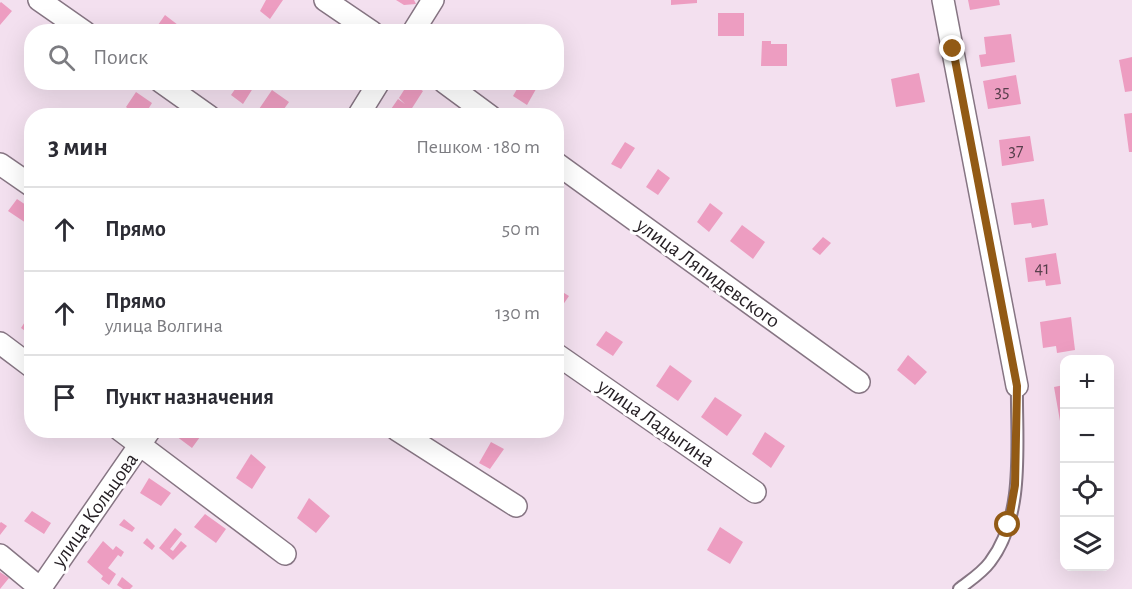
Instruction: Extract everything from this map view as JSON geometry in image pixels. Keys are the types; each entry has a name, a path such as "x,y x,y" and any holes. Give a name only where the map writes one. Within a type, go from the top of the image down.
{"street":[{"path":"39,0 74,24"},
{"path":"326,0 360,24"},
{"path":"418,24 433,0"},
{"path":"943,0 1017,386"},
{"path":"172,90 198,108"},
{"path":"363,108 375,90"},
{"path":"455,90 479,108"},
{"path":"0,164 24,180"},
{"name":"улица Ляпидевского","path":"564,170 860,382"},
{"path":"0,343 24,361"},
{"name":"улица Ладыгина","path":"564,360 755,492"},
{"path":"145,438 285,554"},
{"name":"улица Кольцова","path":"40,589 145,438"},
{"path":"410,438 516,506"},
{"path":"0,555 40,589"}],"lane":[{"path":"958,589 991,561 1008,525 1015,485 1017,386"}],"building":[{"path":"266,0 283,0 270,19 260,11"},
{"path":"396,0 414,0 416,4 404,5"},
{"path":"671,0 697,0 697,3 671,5"},
{"path":"968,0 999,0 1000,5 970,10"},
{"path":"0,3 12,11 0,25"},
{"path":"718,13 744,13 744,36 718,36"},
{"path":"165,15 177,24 159,24"},
{"path":"1011,34 1015,62 981,67 979,55 986,54 984,37"},
{"path":"762,41 771,41 771,44 787,44 787,66 761,66"},
{"path":"1132,57 1132,91 1125,92 1119,60"},
{"path":"919,73 925,102 896,107 891,79"},
{"path":"1016,75 1021,104 988,109 983,81"},
{"path":"234,90 252,90 243,104 231,95"},
{"path":"272,90 289,102 285,108 260,108"},
{"path":"404,90 423,91 412,108 392,108 398,99 405,104 399,98"},
{"path":"516,90 535,90 527,105 513,96"},
{"path":"136,92 152,103 149,108 126,107"},
{"path":"1132,113 1132,152 1129,152 1124,114"},
{"path":"1030,136 1034,161 1002,166 999,140"},
{"path":"625,142 635,148 621,169 611,164"},
{"path":"658,169 670,178 658,195 646,187"},
{"path":"17,199 24,204 24,222 8,211"},
{"path":"1044,199 1048,225 1032,228 1031,223 1014,225 1011,203"},
{"path":"710,203 723,213 709,232 697,222"},
{"path":"742,225 765,242 753,259 730,241"},
{"path":"823,237 831,243 820,255 812,249"},
{"path":"1056,253 1061,284 1046,286 1045,280 1028,282 1025,258"},
{"path":"564,293 569,296 564,303"},
{"path":"1071,317 1075,350 1057,353 1056,346 1043,348 1040,322"},
{"path":"606,331 623,342 613,356 596,345"},
{"path":"908,355 927,372 915,385 897,370"},
{"path":"670,365 692,381 678,401 656,386"},
{"path":"1060,386 1060,421 1054,387"},
{"path":"715,397 742,415 727,436 701,417"},
{"path":"765,432 785,446 771,468 752,454"},
{"path":"179,438 199,438 192,448"},
{"path":"491,442 504,449 490,469 479,463"},
{"path":"251,454 266,467 252,489 236,478"},
{"path":"149,478 171,493 161,506 140,493"},
{"path":"309,498 330,516 316,533 297,518"},
{"path":"32,511 51,523 44,534 24,521"},
{"path":"205,514 226,529 216,543 194,527"},
{"path":"124,519 135,528 132,532 119,525"},
{"path":"0,523 7,526 0,535"},
{"path":"720,527 743,542 730,564 707,550"},
{"path":"175,528 182,534 170,549 173,551 181,541 187,546 173,560 159,548"},
{"path":"147,538 155,546 152,550 143,543"},
{"path":"103,541 113,550 116,546 124,552 121,557 118,555 108,568 116,574 109,585 101,579 103,576 87,562"},
{"path":"0,572 9,578 0,589"},
{"path":"122,577 133,586 130,589 123,589 117,585"}],"route":[{"path":"953,49 1017,386 1015,485 1008,525"}]}
